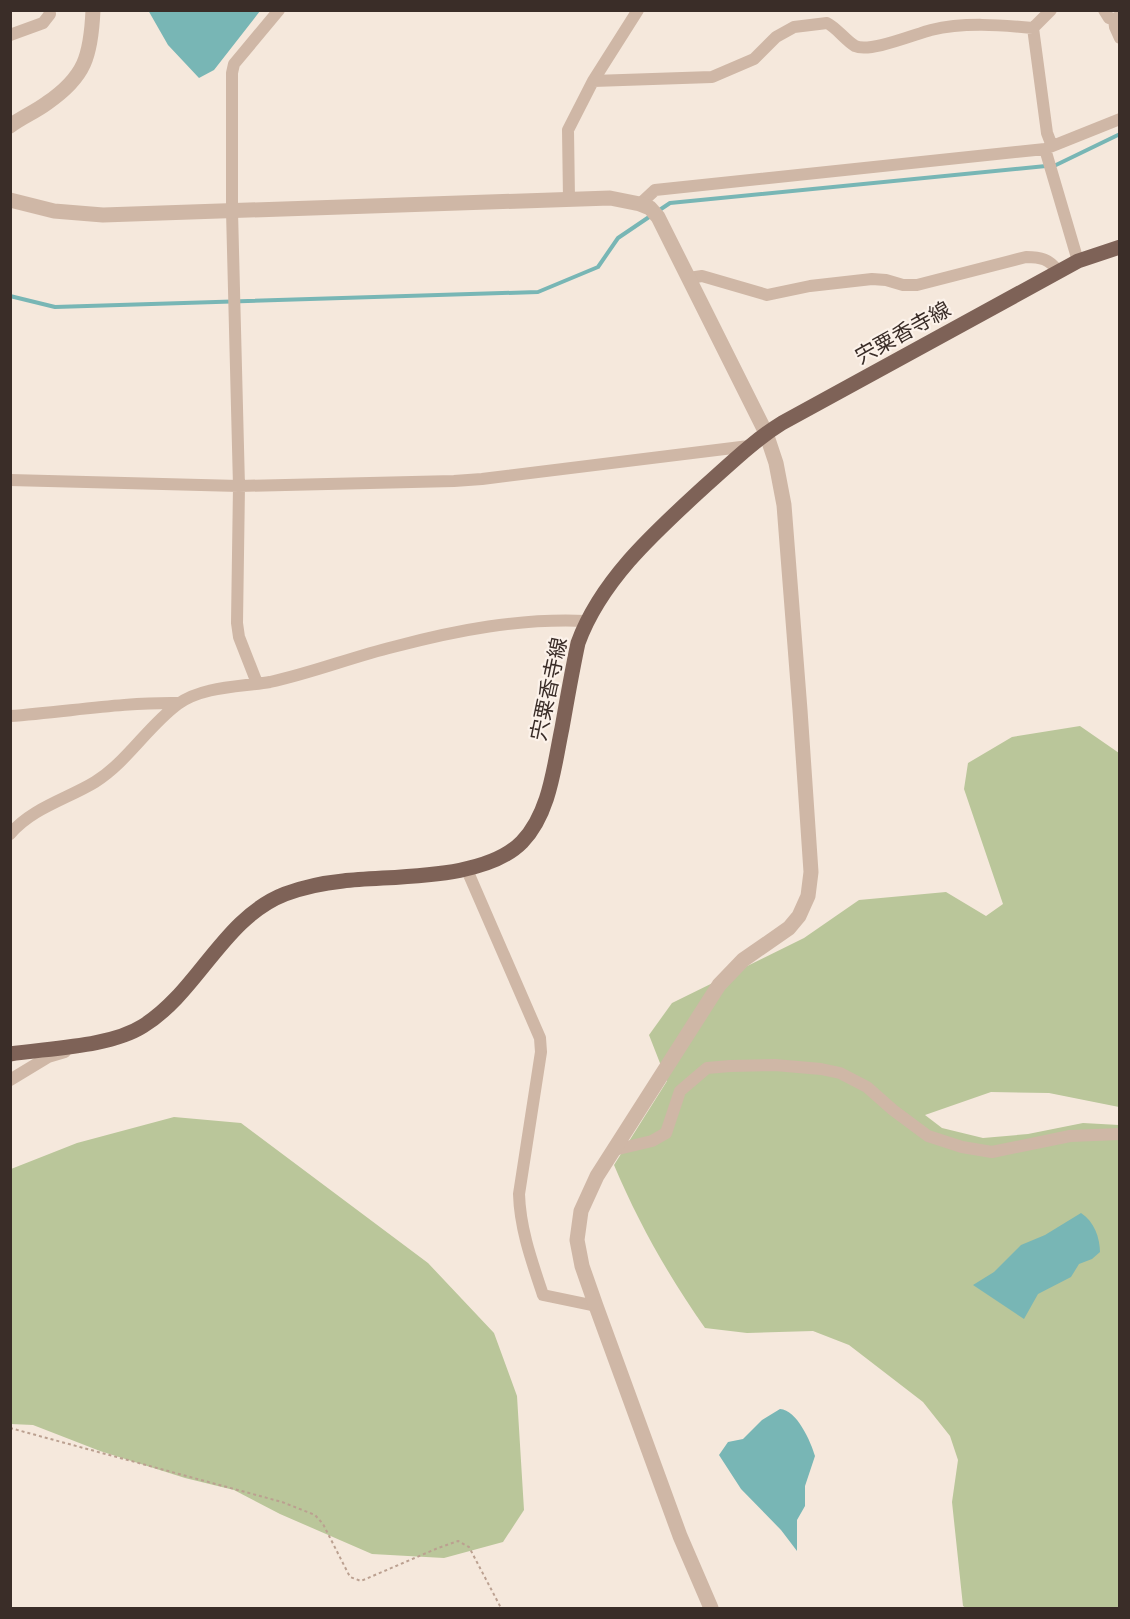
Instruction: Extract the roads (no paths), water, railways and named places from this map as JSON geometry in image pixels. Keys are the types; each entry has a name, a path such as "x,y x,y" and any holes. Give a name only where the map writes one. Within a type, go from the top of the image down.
{"main road":[{"name":"宍粟香寺線","path":"10,1054 110,1040 141,1028 160,1014 236,929 259,908 284,895 311,886 343,881 467,870 501,857 521,843 535,825 550,786 578,643 586,621 647,541 766,433 1078,261 1119,247"}],"street":[{"path":"10,35 43,22 50,14 49,10"},
{"path":"10,126 46,104 64,90 81,71 88,56 93,10"},
{"path":"257,683 239,637 237,623 239,486 231,73 234,64 279,10"},
{"path":"569,199 568,130 593,81 638,10"},
{"path":"1033,28 1051,10"},
{"path":"1112,15 1119,38"},
{"path":"593,81 712,77 754,59 776,37 794,27 826,23 856,46 865,48 900,41 933,30 989,24 1033,28"},
{"path":"1033,28 1052,174 1078,261"},
{"path":"649,210 655,190 1048,151 1119,119"},
{"path":"10,200 30,206 86,214 610,198 649,210 689,278 766,433 776,464 784,506 811,872 808,896 799,916 789,928 743,960 719,985 597,1176 581,1211 577,1240 582,1266 596,1306 680,1536 711,1608"},
{"path":"689,278 702,276 767,296 810,286 872,279 916,285 1026,256 1040,257 1052,263 1058,272"},
{"path":"10,480 239,486 482,479 749,446"},
{"path":"10,834 30,816 96,781 178,704 207,692 271,681 455,632 548,619 586,621"},
{"path":"10,716 126,703 178,704"},
{"path":"467,870 540,1038 541,1052 519,1194 519,1211 528,1248 543,1295 596,1306"},
{"path":"10,1080 48,1057 110,1040"},
{"path":"614,1150 652,1141 666,1133 680,1091 707,1068 730,1066 775,1065 840,1073 867,1087 892,1110 928,1136 962,1147 993,1152 1070,1136 1119,1134"}],"water":[{"path":"148,10 260,11 214,70 199,78 168,45"},
{"path":"1081,1213 1086,1216 1095,1230 1100,1252 1092,1259 1079,1264 1071,1277 1038,1294 1024,1319 973,1285 994,1272 1021,1245 1045,1235"},
{"path":"780,1409 792,1415 797,1421 807,1435 815,1456 805,1486 805,1506 797,1520 797,1551 781,1530 741,1489 719,1455 728,1442 743,1439 762,1420"}],"waterway":[{"path":"658,211 670,203 1056,165 1120,134"},
{"path":"10,296 55,307 538,292 598,267 618,238 652,215"}]}
